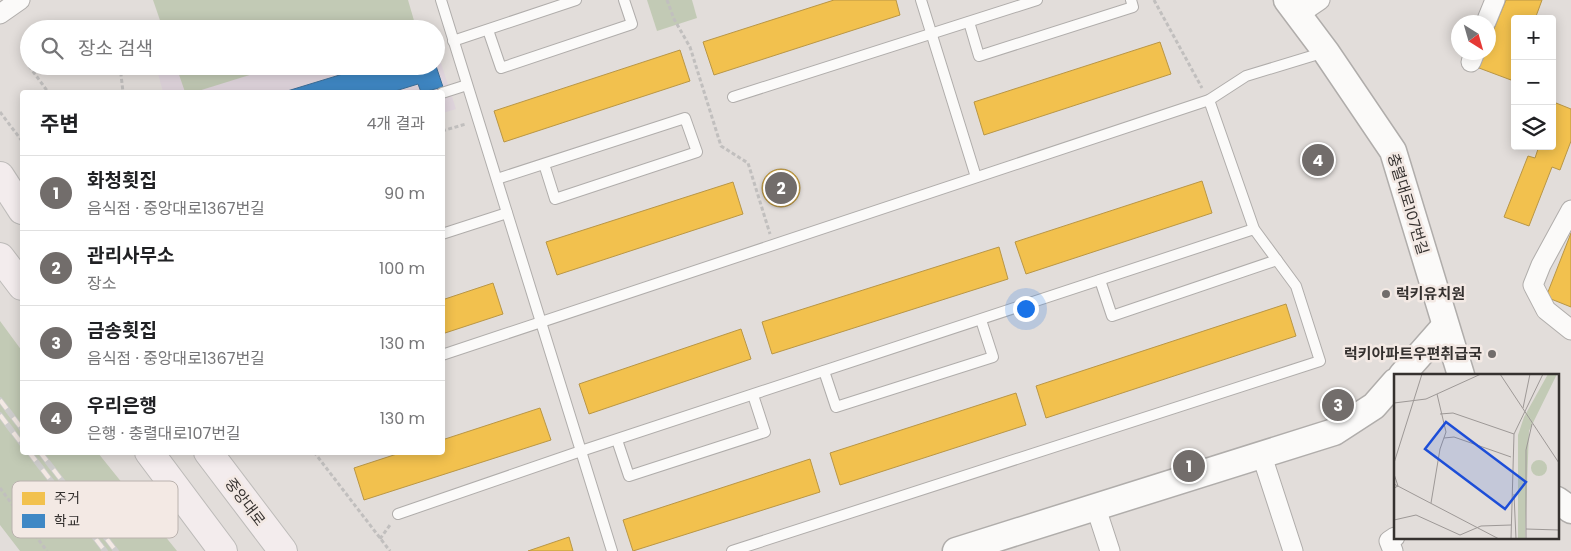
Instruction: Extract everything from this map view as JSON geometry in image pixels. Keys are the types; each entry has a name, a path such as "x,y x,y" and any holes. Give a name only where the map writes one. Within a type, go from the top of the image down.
{"main road":[{"path":"0,257 20,283"},
{"path":"150,455 170,481"},
{"name":"중앙대로","path":"210,455 283,551"},
{"path":"178,492 223,551"}],"street":[{"path":"0,14 20,0"},
{"path":"1292,7 1320,0"},
{"path":"1489,15 1495,0"},
{"name":"충렬대로107번길","path":"1292,7 1326,52 1393,151 1461,374"},
{"path":"1571,210 1541,264 1533,285 1546,310 1571,330"},
{"path":"1403,374 1445,326"},
{"path":"956,551 1334,432 1374,406 1394,383"},
{"path":"1262,456 1293,551"},
{"path":"1558,501 1571,510"},
{"path":"1096,508 1110,551"}],"lane":[{"path":"441,0 612,551"},
{"path":"453,41 576,0"},
{"path":"488,30 501,68 632,24 624,0"},
{"path":"921,0 976,177"},
{"path":"733,97 1037,0"},
{"path":"969,22 979,56 1133,7 1131,0"},
{"path":"445,355 1209,100 1246,76 1326,52"},
{"path":"445,92 467,85"},
{"path":"732,551 1320,361 1296,286 1254,229 1209,100"},
{"path":"496,179 686,118 697,152 555,199 544,164"},
{"path":"445,233 507,213"},
{"path":"398,514 581,451 1254,229"},
{"path":"1100,280 1112,316 1277,260"},
{"path":"824,371 836,407 992,357 981,320"},
{"path":"617,440 629,476 765,432 753,395"}],"path":[{"path":"667,0 674,19 690,47 721,146 748,163 774,245"},
{"path":"1154,0 1209,100"},
{"path":"36,75 47,90"},
{"path":"121,75 123,90"},
{"path":"0,112 20,138"},
{"path":"445,130 478,120"},
{"path":"316,455 390,551"},
{"path":"0,488 12,504"},
{"path":"380,539 398,514"},
{"path":"37,538 47,551"}],"shaded area":[{"path":"158,75 445,75 456,109 445,112 445,90 162,90"}],"green space":[{"path":"153,0 408,0 414,20 160,20"},
{"path":"647,0 692,0 697,18 657,31"},
{"path":"179,75 250,75 201,90 184,90"},
{"path":"0,321 20,348 20,455 100,455 121,481 12,481 12,538 167,538 177,551 20,551 0,525"}],"building: 주거":[{"path":"834,0 896,0 900,15 714,75 703,42"},
{"path":"1506,0 1542,0 1536,15 1511,15 1511,80 1479,68 1482,60 1496,60 1496,24"},
{"path":"1160,42 1171,74 984,135 974,102"},
{"path":"680,50 690,81 504,142 494,111"},
{"path":"1556,103 1571,109 1571,141 1560,170 1552,167 1529,226 1504,217 1528,156 1535,158 1538,150 1556,150"},
{"path":"781,169 795,174 800,188 795,202 781,207 767,202 762,188 767,174"},
{"path":"1202,181 1212,213 1026,274 1015,242"},
{"path":"733,182 743,214 557,275 546,242"},
{"path":"1571,233 1571,307 1546,297"},
{"path":"999,247 1008,279 772,354 762,322"},
{"path":"493,283 503,314 445,333 445,299"},
{"path":"1286,304 1296,336 1046,418 1036,386"},
{"path":"741,329 751,359 589,414 579,384"},
{"path":"1016,393 1026,425 840,485 830,453"},
{"path":"540,408 551,440 364,500 354,468 394,455 445,455 445,439"},
{"path":"810,459 820,492 633,551 623,520"},
{"path":"569,537 573,551 528,551"}],"building: 학교":[{"path":"340,75 439,75 443,87 420,90 418,84 398,90 291,90"}],"railway":[{"path":"0,400 20,426"},
{"path":"0,415 20,441"},
{"path":"31,455 51,481"},
{"path":"42,455 62,481"},
{"path":"95,538 105,551"},
{"path":"106,538 116,551"}],"place":[{"name":"우리은행","path":"1318,160"},
{"name":"관리사무소","path":"781,188"},
{"name":"럭키유치원","path":"1386,294"},
{"name":"럭키아파트우편취급국","path":"1492,354"},
{"name":"금송횟집","path":"1338,405"},
{"name":"화청횟집","path":"1189,466"}]}
